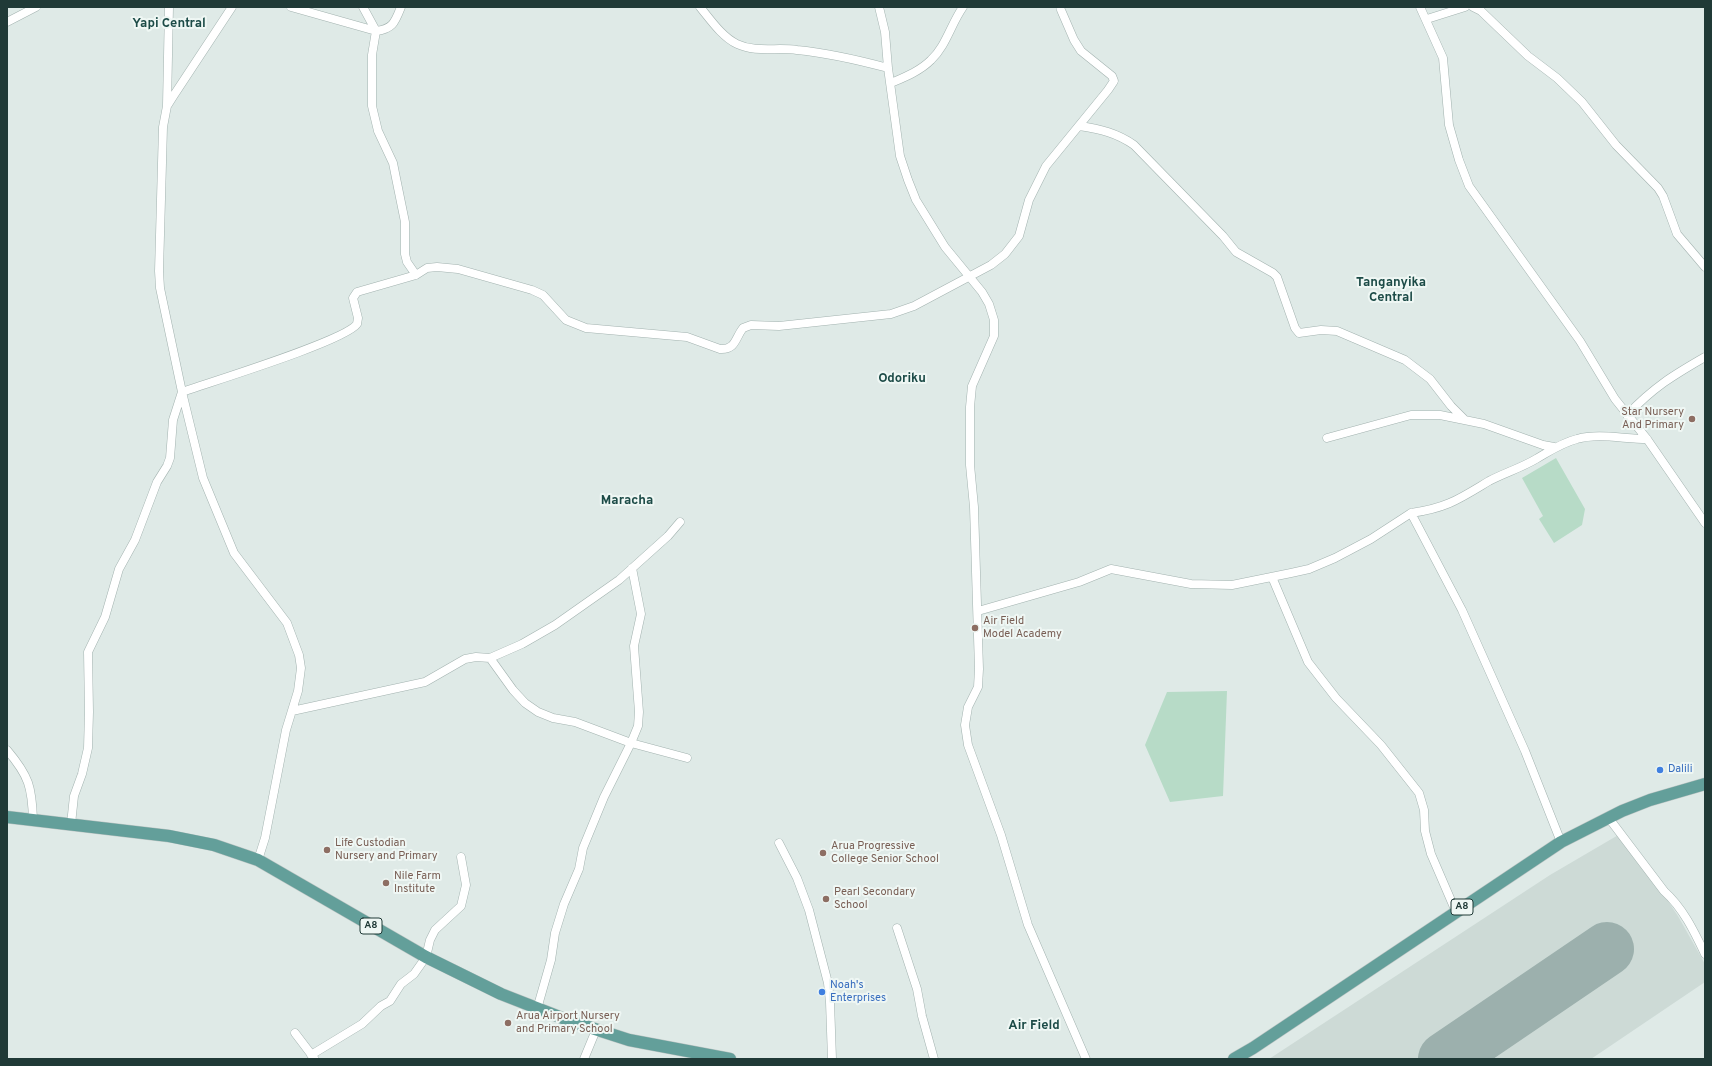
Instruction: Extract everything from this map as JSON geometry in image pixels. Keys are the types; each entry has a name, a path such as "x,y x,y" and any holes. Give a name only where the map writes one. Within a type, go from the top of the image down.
{"main road":[{"name":"A8","path":"1234,1059 1253,1048 1561,842 1608,817 1650,800 1705,784"},
{"name":"A8","path":"7,817 194,840 258,860 470,981 537,1009 629,1040 730,1059"}],"street":[{"path":"7,22 36,7"},
{"path":"169,7 167,106 163,127 159,271 160,288 182,392 203,478 234,553 279,611 291,631 301,668 298,691 286,730 265,838 258,860"},
{"path":"167,106 232,7"},
{"path":"292,7 376,31 386,30 392,26 400,7"},
{"path":"363,7 376,31 371,68 372,106 378,131 393,163 405,222 405,254 407,262 416,275"},
{"path":"700,7 714,24 735,43 749,49 782,48 834,54 888,68"},
{"path":"878,7 885,32 888,68 900,156 908,180 931,226 968,277 982,292 989,304 994,320 994,336 972,386 970,407 970,465 974,507 979,669 978,686 968,706 964,725 968,745 1001,835 1028,925 1086,1059"},
{"path":"891,83 916,72 931,60 946,38 963,7"},
{"path":"1420,7 1443,58 1449,126 1464,175 1478,200 1530,269 1580,341 1615,399 1647,440 1705,523"},
{"path":"1426,19 1465,7"},
{"path":"1473,7 1481,11 1528,56 1557,78 1582,102 1616,145 1658,188 1663,196 1676,234 1705,267"},
{"path":"182,392 287,356 348,331 357,324 354,295 362,291 416,275 431,267 458,269 537,292 551,302 566,320 586,328 687,337 725,350 734,346 740,332 747,326 779,326 891,314 914,306 991,265 1014,244 1019,236 1029,200 1046,166 1108,90 1114,78 1081,51 1074,40 1061,10"},
{"path":"1079,126 1110,132 1124,138 1134,145 1223,236 1236,252 1273,273 1279,282 1295,328 1300,333 1321,330 1337,331 1405,360 1430,379 1451,406 1464,419"},
{"path":"1627,415 1652,390 1665,380 1705,357"},
{"path":"71,824 74,796 82,774 88,748 90,712 88,652 105,617 119,569 134,540 157,482 170,458 173,420 182,392"},
{"path":"1327,438 1411,415 1440,415 1464,419 1511,432 1543,445 1554,447"},
{"path":"978,611 1078,582 1111,569 1191,584 1232,585 1309,569 1335,558 1371,539 1411,513 1443,507 1458,501 1490,481 1537,459 1554,447 1578,438 1596,437 1647,440"},
{"path":"1411,513 1462,610 1525,752 1561,842"},
{"path":"292,711 425,682 465,659 476,657 490,658 522,644 555,625 619,580 668,536 680,522"},
{"path":"537,1009 550,960 555,933 564,904 579,869 583,848 604,797 638,726 639,712 634,646 640,614 632,568"},
{"path":"1272,577 1308,662 1336,698 1381,745 1419,793 1424,810 1425,831 1430,854 1456,912"},
{"path":"490,658 513,690 538,712 553,718 575,722 631,743 687,758"},
{"path":"7,750 20,765 27,778 32,798 33,820"},
{"path":"1608,817 1664,891 1674,900 1684,914 1705,954"},
{"path":"779,843 797,878 806,903 828,983 832,1059"},
{"path":"295,1033 312,1057 356,1028 390,1001 401,984 414,974 426,957 430,940 435,930 461,906 466,884 460,857"},
{"path":"897,928 917,989 922,1016 934,1059"},
{"path":"584,1059 596,1030"}],"shaded area":[{"path":"1620,834 1678,916 1705,964 1705,982 1591,1059 1269,1059 1550,875"}],"green space":[{"path":"1556,458 1585,509 1582,525 1554,543 1539,519 1543,516 1522,478"},
{"path":"1227,691 1223,796 1170,802 1145,745 1167,692"}],"runway":[{"path":"1445,1059 1607,949"}],"place":[{"name":"Star Nursery And Primary","path":"1692,419"},
{"name":"Air Field Model Academy","path":"975,628"},
{"name":"Dalili","path":"1660,770"},
{"name":"Life Custodian Nursery and Primary","path":"327,850"},
{"name":"Arua Progressive College Senior School","path":"823,853"},
{"name":"Nile Farm Institute","path":"386,883"},
{"name":"Pearl Secondary School","path":"826,899"},
{"name":"Noah's Enterprises","path":"822,992"},
{"name":"Arua Airport Nursery and Primary School","path":"508,1023"}],"district":[{"name":"Yapi Central","path":"169,24"},
{"name":"Tanganyika Central","path":"1391,290"},
{"name":"Odoriku","path":"902,379"},
{"name":"Maracha","path":"627,501"},
{"name":"Air Field","path":"1034,1026"}]}
